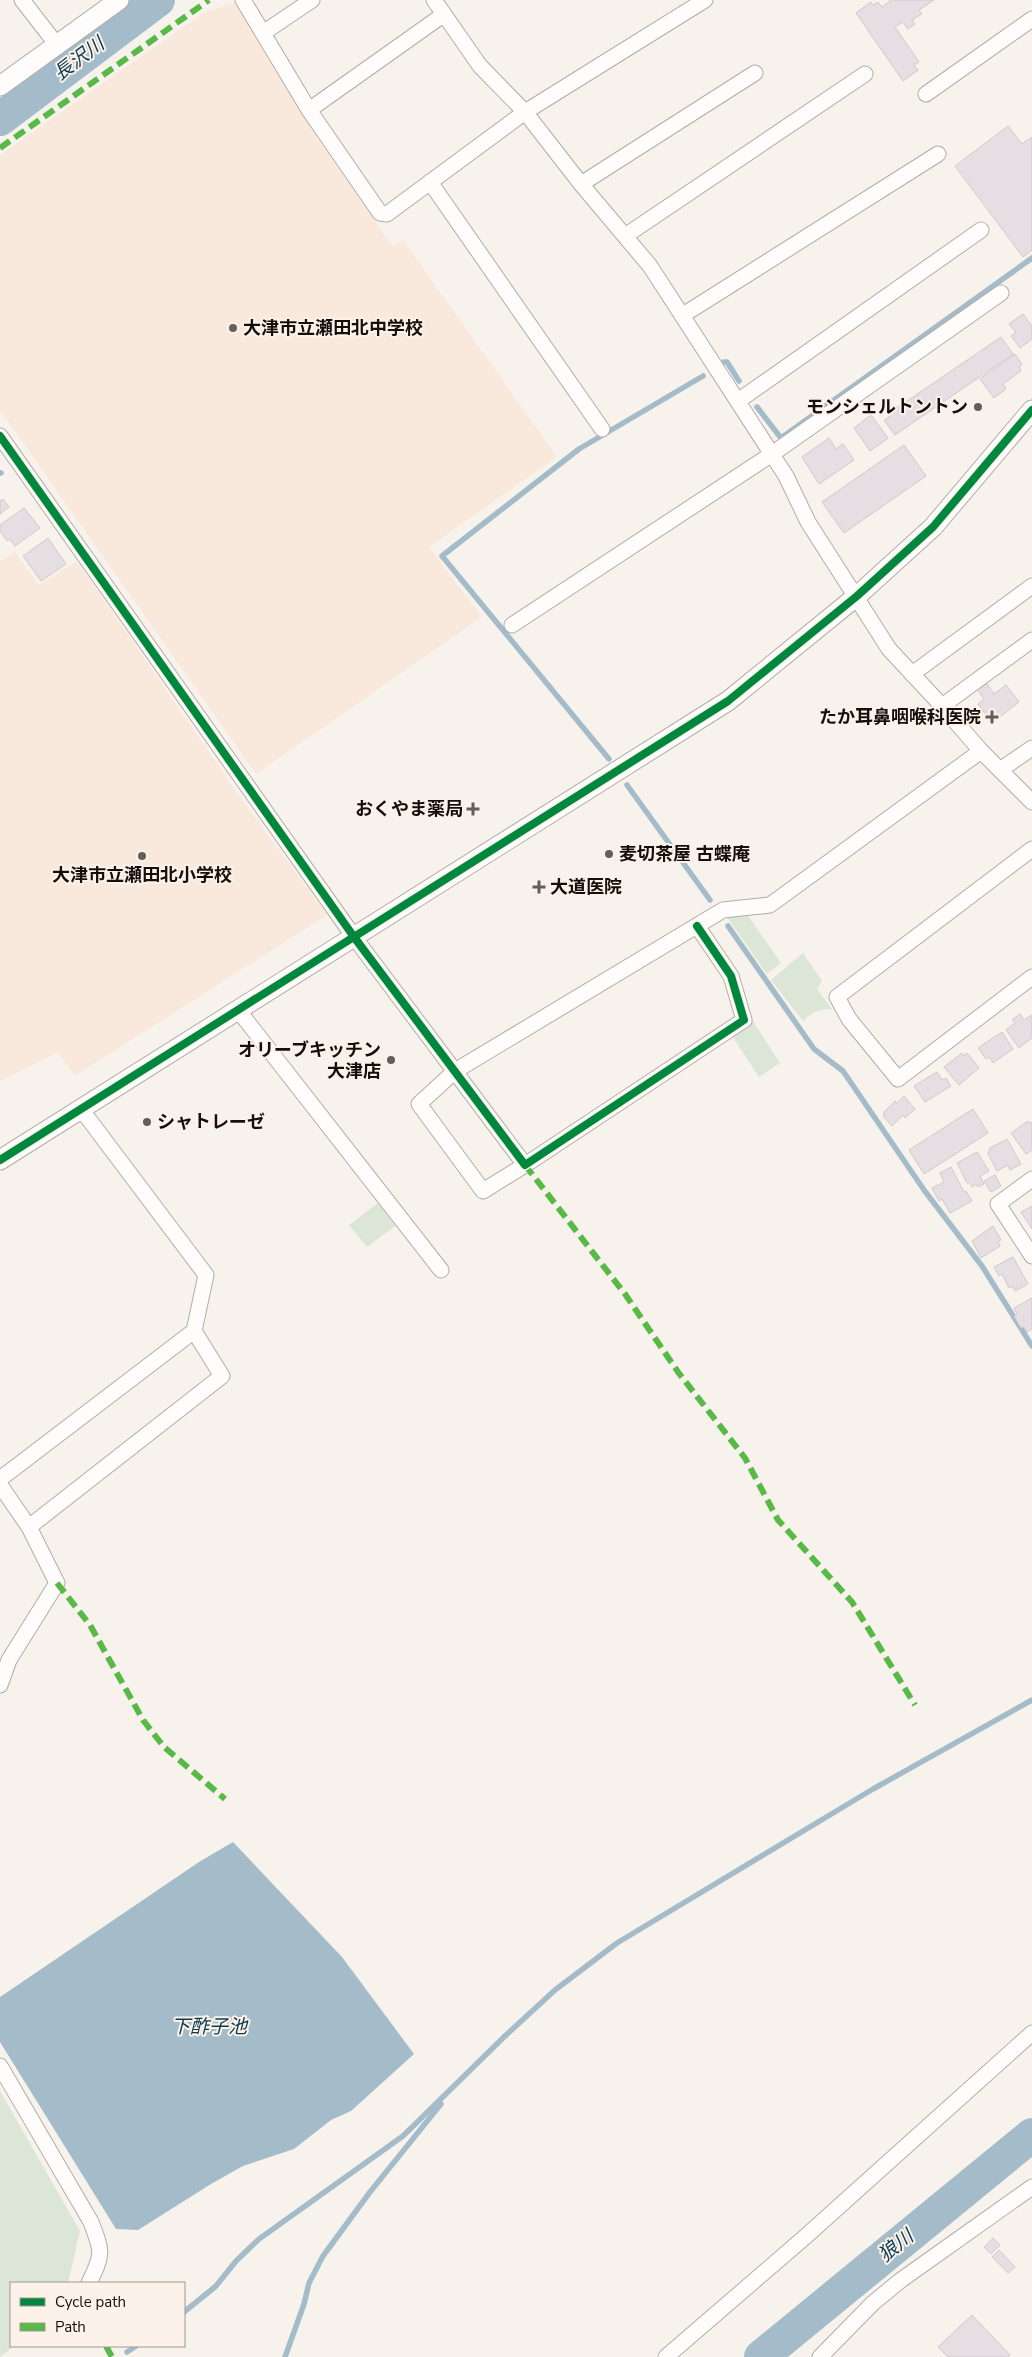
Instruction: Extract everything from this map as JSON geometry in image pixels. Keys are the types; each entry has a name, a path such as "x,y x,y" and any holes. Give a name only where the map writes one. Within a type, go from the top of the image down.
{"street":[{"path":"22,0 57,45"},
{"path":"0,86 119,0"},
{"path":"243,0 309,110 380,213 386,214 525,112 705,0"},
{"path":"263,33 312,0"},
{"path":"434,0 480,66 525,112 581,184 650,266 786,476 808,522 857,596 889,649 981,751 1032,802"},
{"path":"309,110 443,15"},
{"path":"926,94 1032,19"},
{"path":"581,184 755,73"},
{"path":"625,236 865,74"},
{"path":"682,315 938,154"},
{"path":"430,182 602,429"},
{"path":"738,401 981,230"},
{"path":"512,625 772,454 1001,293"},
{"path":"0,1160 728,701 857,596 933,526 1032,410"},
{"path":"0,436 354,937 525,1165"},
{"path":"912,674 1032,586"},
{"path":"942,706 1032,640"},
{"path":"1000,770 1032,748"},
{"path":"697,926 730,976 744,1020 483,1191 419,1104 455,1071 723,910 770,905 981,751"},
{"path":"1032,848 837,997 849,1019 898,1079 1032,977"},
{"path":"238,1010 440,1270"},
{"path":"0,1479 194,1331 206,1275 81,1109"},
{"path":"1032,1179 998,1204 1032,1256"},
{"path":"29,1527 222,1376 194,1331"},
{"path":"0,1485 29,1527 57,1584 9,1660 0,1685"},
{"path":"666,2357 805,2237 1032,2034"},
{"path":"0,2066 91,2222 101,2246 100,2260 89,2282"},
{"path":"820,2357 873,2304 901,2280 1032,2187"}],"shaded area":[{"name":"大津市立瀬田北中学校","path":"237,2 313,132 392,246 403,240 557,457 429,547 482,617 256,774 0,410 0,155 205,12"},
{"name":"大津市立瀬田北小学校","path":"15,552 39,585 77,561 240,797 327,915 75,1076 58,1052 0,1081 0,561"}],"green space":[{"path":"746,913 781,963 767,974 726,916"},
{"path":"803,953 822,981 817,989 832,1009 816,1012 809,1015 803,1021 771,980"},
{"path":"752,1020 780,1063 759,1077 732,1036"},
{"path":"378,1203 395,1226 367,1247 349,1225"},
{"path":"0,2091 80,2231 68,2282 10,2282 10,2347 13,2347 0,2357"}],"water":[{"name":"下酢子池","path":"233,1842 342,1957 414,2054 351,2111 331,2120 294,2149 243,2166 138,2230 116,2229 0,2042 0,1997 199,1862"}],"building":[{"path":"891,0 934,0 919,10 922,14 912,20 915,24 908,29 903,22 895,27 919,62 914,65 918,70 903,81 856,13 871,2 873,5 878,2 882,7"},
{"path":"1008,126 1022,144 1032,137 1032,250 1023,257 955,166"},
{"path":"1023,314 1032,326 1032,339 1020,348 1011,336 1016,332 1009,324"},
{"path":"1001,337 1013,354 895,435 884,420 889,417 888,414"},
{"path":"1015,354 1022,364 1019,367 1021,371 1003,384 1006,389 994,398 980,379"},
{"path":"871,415 888,438 870,451 854,428"},
{"path":"829,438 836,449 843,444 854,460 819,484 802,457"},
{"path":"904,445 926,476 844,533 822,502"},
{"path":"3,499 9,507 0,514 0,501"},
{"path":"24,508 40,528 15,546 10,539 7,541 0,531 0,525"},
{"path":"48,538 66,564 41,581 23,556"},
{"path":"986,682 994,694 1006,685 1019,702 992,723 978,704 984,699 977,689"},
{"path":"1020,1014 1024,1020 1032,1015 1032,1038 1019,1048 1006,1030 1015,1023 1012,1020"},
{"path":"1002,1032 1013,1049 993,1063 989,1057 986,1059 978,1048"},
{"path":"962,1053 964,1056 967,1053 979,1068 959,1085 944,1067"},
{"path":"937,1072 942,1080 946,1078 951,1086 925,1102 914,1086"},
{"path":"904,1096 915,1109 905,1118 903,1115 892,1126 883,1116 885,1115 883,1113 895,1101 897,1103"},
{"path":"973,1109 988,1133 924,1174 909,1150"},
{"path":"1028,1121 1029,1123 1032,1122 1032,1150 1026,1154 1011,1133"},
{"path":"1007,1139 1021,1164 1010,1170 1008,1165 997,1171 988,1154 990,1148"},
{"path":"977,1152 989,1171 980,1176 984,1184 978,1187 976,1184 972,1187 969,1182 967,1183 957,1163"},
{"path":"951,1167 964,1192 966,1191 972,1201 950,1213 942,1199 939,1201 932,1188 944,1182 940,1173"},
{"path":"995,1175 1001,1186 991,1192 984,1181"},
{"path":"1032,1206 1032,1229 1021,1212"},
{"path":"993,1226 1001,1240 998,1242 1000,1246 981,1258 972,1241"},
{"path":"1013,1257 1028,1284 1015,1291 1012,1286 1009,1288 1002,1274 999,1276 994,1267"},
{"path":"1032,1298 1032,1329 1027,1332 1024,1327 1021,1328 1014,1316 1017,1314 1014,1308"},
{"path":"993,2238 1000,2245 991,2254 984,2247"},
{"path":"999,2250 1015,2267 1008,2273 992,2257"},
{"path":"972,2315 1010,2355 1008,2357 948,2357 938,2347"}],"waterway":[{"name":"長沢川","path":"0,119 158,0"},
{"path":"757,407 781,438 1032,258"},
{"path":"724,362 727,362 739,381"},
{"path":"609,759 442,556 579,449 703,376"},
{"path":"627,785 710,900"},
{"path":"728,926 814,1049 843,1071 924,1190 982,1266 1032,1346"},
{"path":"185,2311 216,2286 236,2261 259,2239 403,2136 555,1990 617,1943 873,1789 1032,1700"},
{"path":"285,2357 304,2304 309,2283 323,2256 370,2192 441,2104"},
{"name":"狼川","path":"761,2357 1032,2135"},
{"path":"127,2352 134,2347"}],"marked path":[{"path":"0,148 209,0"},
{"path":"525,1165 625,1294 678,1372 745,1458 778,1520 852,1602 915,1705"},
{"path":"57,1583 90,1625 143,1720 164,1747 225,1799"},
{"path":"107,2347 112,2357"}],"cycle path":[{"path":"0,1160 728,701 857,596 933,527 1032,410"},
{"path":"0,436 354,937 525,1165 744,1020 731,976 697,926"}],"place":[{"name":"大津市立瀬田北中学校","path":"233,328"},
{"name":"モンシェルトントン","path":"978,407"},
{"name":"たか耳鼻咽喉科医院","path":"992,717"},
{"name":"おくやま薬局","path":"473,809"},
{"name":"麦切茶屋 古蝶庵","path":"609,854"},
{"name":"大津市立瀬田北小学校","path":"142,856"},
{"name":"大道医院","path":"539,887"},
{"name":"オリーブキッチン 大津店","path":"391,1060"},
{"name":"シャトレーゼ","path":"147,1122"}]}
